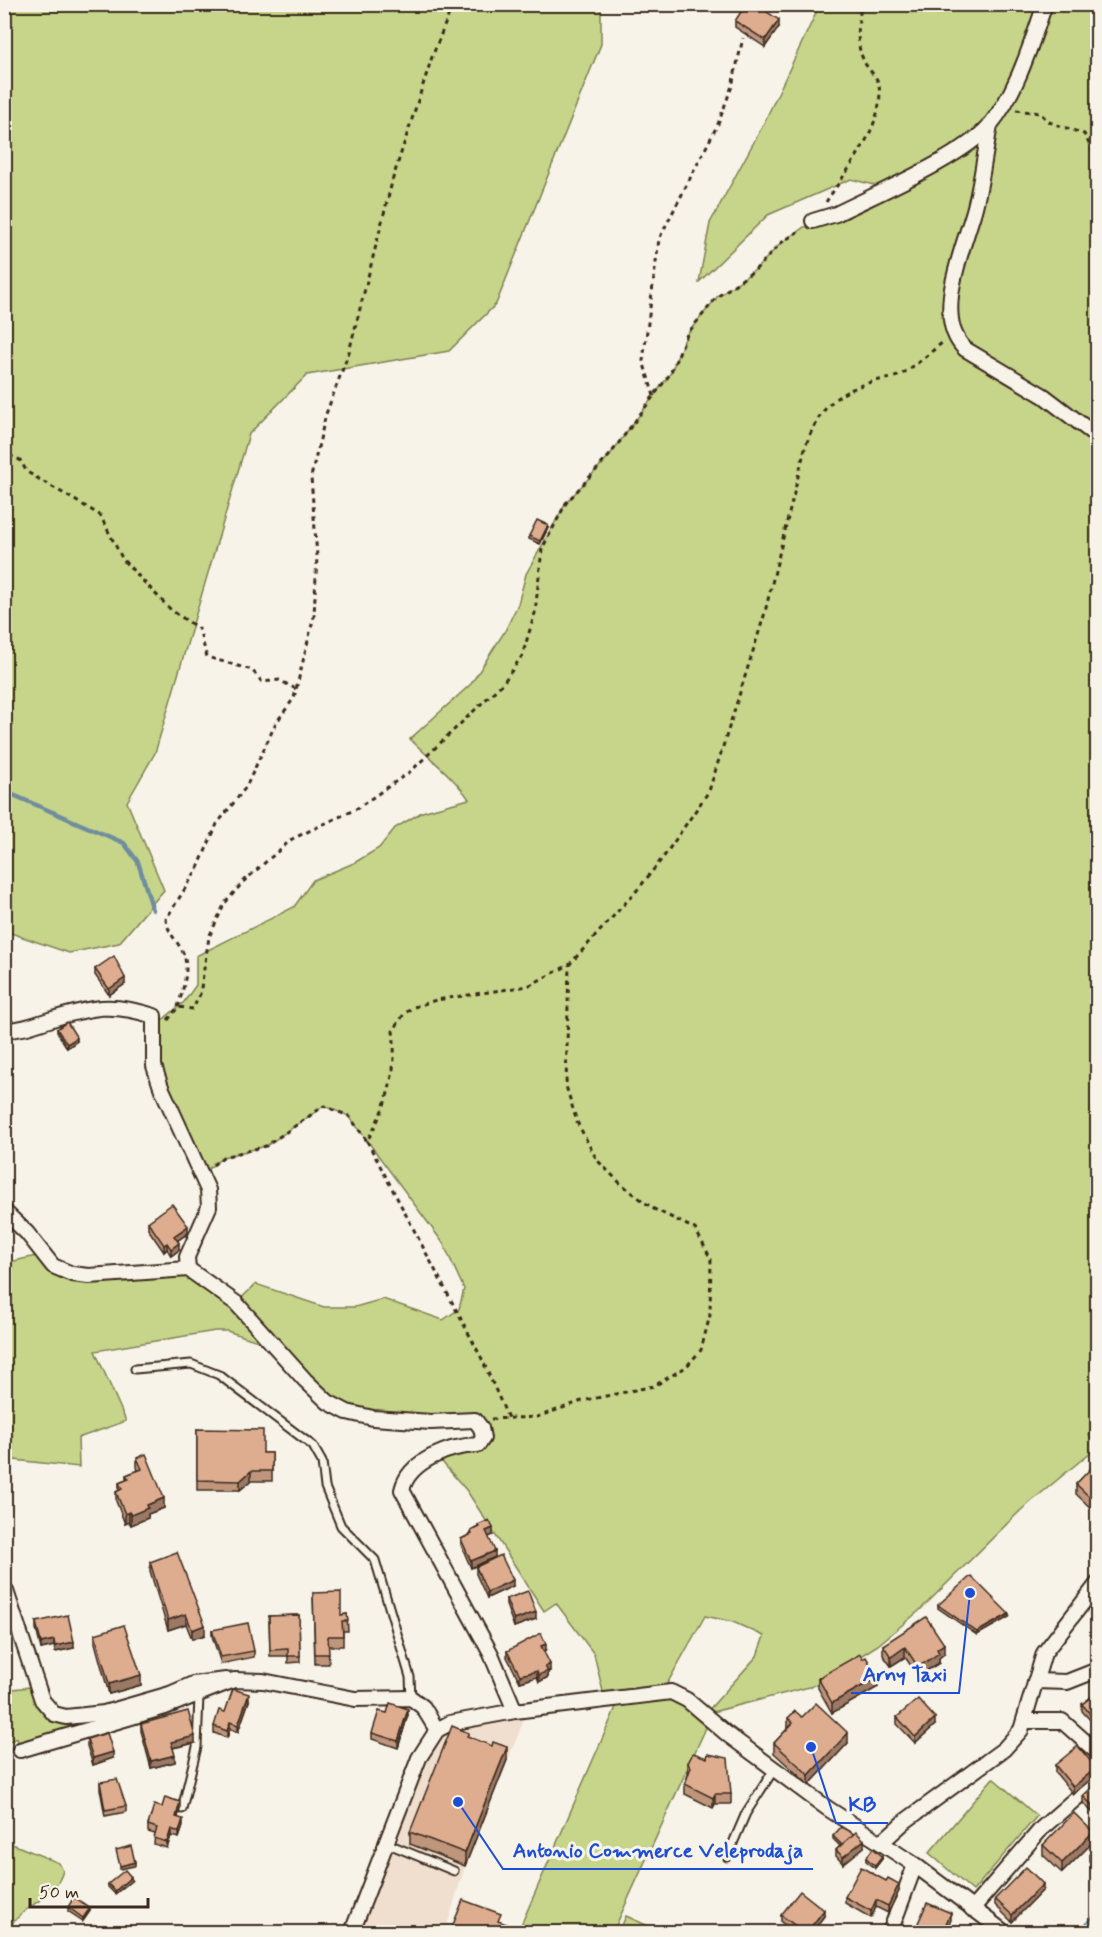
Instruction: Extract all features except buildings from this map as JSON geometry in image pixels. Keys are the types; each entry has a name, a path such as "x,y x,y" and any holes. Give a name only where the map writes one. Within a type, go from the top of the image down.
{"street":[{"path":"813,221 836,214 969,144 990,125 1022,65 1045,4"},
{"path":"990,125 975,206 952,286 951,318 956,340 965,349 1044,396 1098,437"},
{"path":"4,1030 21,1030 99,1006 136,1009 154,1016 154,1066 161,1087 208,1190 209,1207 187,1257 188,1269"},
{"path":"4,1211 27,1233 53,1266 72,1274 89,1276 147,1270 188,1269 236,1304 328,1402 347,1412 373,1418 431,1422 475,1420 481,1428 483,1438 478,1445 436,1455 409,1471 402,1490 418,1524 491,1654 515,1711"},
{"path":"882,1842 912,1816 1004,1749 1021,1730 1044,1653 1098,1583"},
{"path":"6,1591 42,1700 54,1714 66,1717 104,1713 170,1694 192,1684 234,1680 263,1681 355,1699 411,1698 423,1707 437,1730"},
{"path":"1035,1681 1067,1682 1095,1671"},
{"path":"20,1750 199,1696 234,1680"},
{"path":"352,1932 419,1758 437,1730 450,1723 515,1711 671,1692 687,1700 727,1734 827,1808 915,1865 1004,1932"},
{"path":"1024,1721 1062,1721 1098,1753"},
{"path":"972,1909 1042,1828 1098,1779"},
{"path":"890,1932 915,1865"}],"lane":[{"path":"135,1369 191,1364 219,1375 313,1446 322,1462 325,1486 341,1526 375,1560 410,1677 411,1698"},
{"path":"182,1809 197,1747 200,1720 199,1696"},
{"path":"727,1857 746,1812 775,1768"},
{"path":"386,1843 454,1871"}],"path":[{"path":"153,1038 178,1007 187,976 182,950 168,932 166,919 198,868 217,824 246,787 276,723 294,698 314,616 317,556 311,477 326,414 349,352 393,178 432,57 453,4"},
{"path":"178,1007 193,1009 200,994 209,937 225,903 244,881 292,839 356,809 411,771 503,683 522,656 536,613 542,549 566,503 609,456 654,396 670,374 687,334 717,297 755,270 781,243 813,221 871,131 880,104 878,81 862,59 858,34 861,4"},
{"path":"654,396 643,361 658,238 718,124 732,86 743,38"},
{"path":"1000,108 1040,112 1049,122 1084,134 1098,161"},
{"path":"367,1141 383,1112 396,1053 393,1031 404,1014 414,1007 436,1000 528,986 570,965 639,888 709,791 764,616 805,448 815,420 843,393 861,385 901,375 944,341 956,340"},
{"path":"4,449 6,454 20,460 27,472 100,514 123,560 171,610 199,629 207,657 252,670 262,682 279,680 296,689"},
{"path":"475,1420 537,1417 582,1401 654,1386 686,1367 701,1350 710,1315 711,1259 695,1229 652,1208 620,1183 597,1160 577,1122 566,1086 570,965"},
{"path":"202,1174 224,1156 266,1146 324,1106 349,1116 367,1141 481,1357 508,1418"}],"shaded area":[{"path":"528,1710 465,1866 445,1932 377,1932 355,1925 437,1730"}],"green space":[{"path":"4,5 601,5 601,44 496,304 449,351 307,375 249,434 155,753 127,802 164,890 119,943 69,953 5,931"},
{"path":"817,5 1097,5 1098,1425 1089,1435 1097,1443 1097,1447 1021,1510 919,1611 878,1645 813,1686 705,1714 710,1719 613,1932 518,1932 620,1698 605,1700 594,1654 556,1603 544,1611 467,1491 436,1455 478,1445 475,1420 347,1412 273,1346 227,1331 215,1331 95,1351 126,1421 78,1438 79,1467 5,1459 5,1263 36,1256 41,1250 72,1274 188,1269 236,1303 256,1284 324,1307 355,1307 383,1299 443,1320 459,1309 464,1289 443,1243 349,1116 324,1106 266,1146 223,1157 202,1174 161,1087 155,1026 184,1002 196,985 196,956 294,907 313,880 354,863 379,848 395,828 422,812 469,799 449,775 410,739 471,684 505,631 518,604 526,574 566,503 609,456 670,374 687,334 717,297 755,270 781,243 813,221 885,188 851,179 768,215 699,282 710,223 762,127 816,13","holes":["705,1616 733,1622 764,1636 757,1656 705,1714 663,1691"]},
{"path":"37,1686 54,1713 104,1713 104,1725 20,1750 17,1738 5,1743 5,1690"},
{"path":"993,1778 1037,1816 973,1891 929,1853"},
{"path":"5,1841 59,1863 63,1871 53,1889 22,1913 5,1931"},
{"path":"626,1916 655,1929 654,1932 619,1932"}],"water":[{"path":"1095,1915 1097,1925 1090,1932 1081,1929"}],"waterway":[{"path":"4,791 124,843 138,862 153,910"}],"place":[{"name":"Arny Taxi","path":"970,1593"},
{"name":"KB","path":"811,1747"},
{"name":"Antonio Commerce Veleprodaja","path":"458,1802"}]}
